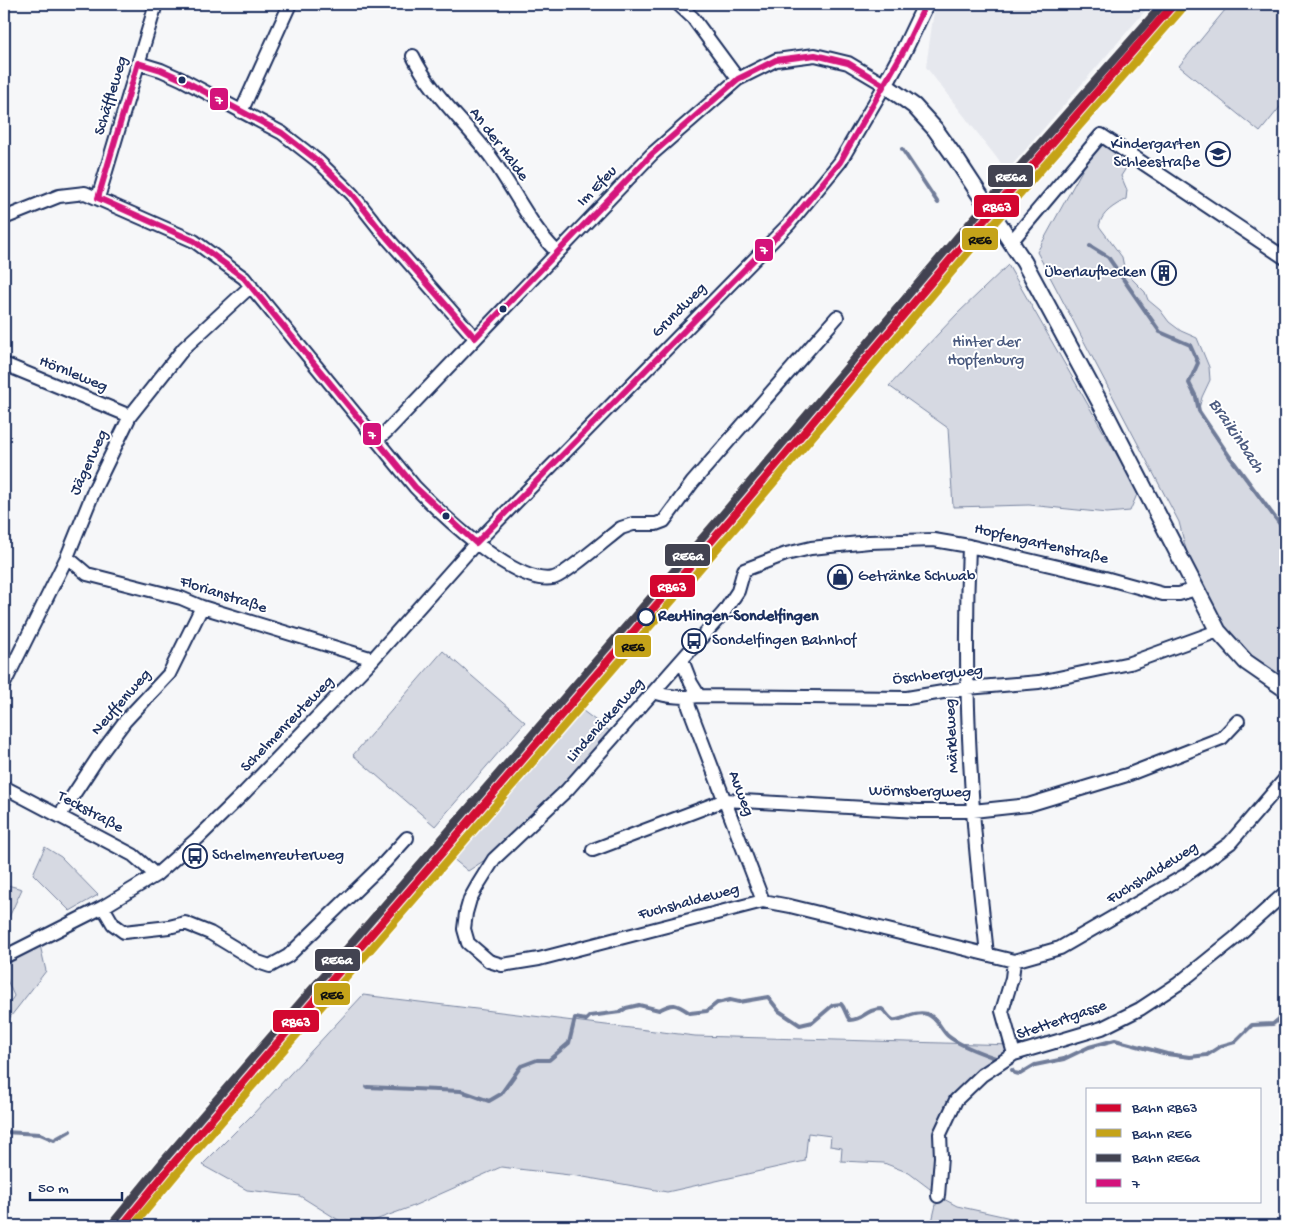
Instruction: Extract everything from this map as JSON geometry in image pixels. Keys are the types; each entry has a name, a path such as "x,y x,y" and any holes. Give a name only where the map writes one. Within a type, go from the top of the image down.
{"street":[{"name":"Schäffleweg","path":"98,198 156,4"},
{"path":"241,112 290,4"},
{"path":"678,4 693,18 738,79"},
{"path":"926,4 885,85 914,106 935,130 1011,242 1056,319 1218,631 1246,662 1285,689"},
{"name":"Im Efeu","path":"378,439 668,138 738,79 776,60 815,55 848,63 885,85"},
{"name":"An der Halde","path":"413,56 422,74 489,155 544,239 557,252"},
{"path":"138,64 161,70 181,79 282,133 352,194 382,232 476,338"},
{"name":"Grundweg","path":"476,543 789,224 840,162 885,85"},
{"path":"1011,242 1100,135 1285,258"},
{"path":"4,218 59,196 85,193 194,241 244,278 421,493 476,543 518,570 537,577 554,578 621,528 633,524 656,524 664,521 692,483 837,317"},
{"name":"Jägerweg","path":"4,684 67,557 95,488 130,416 184,348 251,286"},
{"name":"Hörnleweg","path":"4,364 130,416"},
{"name":"Hopfengartenstraße","path":"744,570 786,554 811,548 868,542 934,540 969,546 1106,578 1163,594 1179,594 1196,589"},
{"name":"Schelmenreuteweg","path":"4,958 103,907 156,875 199,838 372,659 476,543"},
{"name":"Märkleweg","path":"969,546 966,617 967,688 973,811 987,954"},
{"name":"Florianstraße","path":"67,557 87,574 181,598 202,607 372,659"},
{"name":"Lindenäckerweg","path":"494,859 567,790 724,612 738,591 744,570"},
{"name":"Neuffenweg","path":"60,816 124,721 169,674 202,607"},
{"name":"Öschbergweg","path":"654,692 693,697 907,698 967,688 1039,682 1130,663 1218,631"},
{"name":"Auweg","path":"682,660 691,684 693,697 689,707 763,901"},
{"name":"Wörnsbergweg","path":"593,850 725,800 918,811 973,811 1028,805 1127,775 1222,738 1238,721"},
{"name":"Fuchshaldeweg","path":"494,859 470,899 464,929 468,943 476,951 489,961 502,965 539,959 763,901 1014,961 1060,948 1186,875 1230,843 1285,779"},
{"name":"Teckstraße","path":"4,787 133,855 156,875"},
{"path":"103,907 113,924 124,932 170,927 185,923 210,933 258,962 270,966 288,956 385,862 407,838"},
{"name":"Stettertgasse","path":"938,1196 941,1157 940,1134 956,1100 982,1075 1014,1054 1102,1028 1140,1009 1178,984 1236,938 1284,895"},
{"path":"1014,961 1012,978 1002,1011 1014,1054"}],"shaded area":[{"path":"935,4 1151,4 1007,171 926,67"}],"green space":[{"path":"1230,4 1285,4 1285,101 1260,132 1179,66"},
{"path":"1101,136 1133,157 1121,176 1127,190 1126,199 1106,213 1099,226 1122,257 1124,267 1131,278 1145,292 1148,300 1160,310 1169,322 1181,331 1197,338 1209,367 1210,380 1202,397 1198,412 1229,458 1285,533 1285,689 1246,662 1196,589 1179,522 1037,252"},
{"name":"Hinter der Hopfenburg","path":"1008,265 1138,492 1130,511 1107,513 1029,505 953,507 948,428 889,386 957,314"},
{"path":"443,651 525,722 435,826 353,755"},
{"path":"579,708 615,735 491,856 468,871 447,854"},
{"path":"45,847 61,857 98,895 70,911 33,874"},
{"path":"4,884 22,889 4,928"},
{"path":"40,945 46,971 4,1025 4,1008 14,996 4,973 4,958"},
{"path":"363,995 695,1036 1048,1046 1021,1055 990,1076 962,1099 947,1126 938,1195 909,1173 884,1163 841,1161 842,1148 830,1146 831,1136 808,1133 805,1161 667,1192 578,1176 501,1167 411,1207 359,1226 348,1226 300,1196 247,1190 202,1165 253,1114"},
{"path":"938,1196 957,1206 1047,1226 931,1226"}],"waterway":[{"name":"Braikinbach","path":"902,149 938,203"},
{"name":"Braikinbach","path":"1090,246 1108,257 1160,332 1190,345 1198,363 1189,383 1196,397 1199,411 1230,457 1285,531"},
{"path":"367,1087 461,1091 489,1101 501,1094 521,1066 537,1060 549,1060 569,1043 575,1018 586,1020 590,1016 620,1012 626,1008 639,1005 659,1010 675,1005 690,1013 707,1011 717,1003 730,1000 739,1002 768,997 779,1011 800,1025 813,1022 833,1005 841,1004 850,1020 855,1020 876,1009 882,1009 893,1020 922,1013 927,1014 934,1018 953,1040 998,1059"},
{"path":"1012,1070 1014,1073 1020,1074 1035,1065 1064,1059 1089,1047 1115,1040 1167,1054 1190,1057 1207,1055 1221,1046 1235,1042 1252,1025 1273,1024 1285,1014"},
{"path":"4,1132 40,1134 54,1140 70,1131"}],"rail line":[{"name":"RE6a","path":"115,1220 164,1160 728,508 959,235 1163,4"},
{"name":"RB63","path":"122,1226 171,1166 735,514 966,241 1174,4"},
{"name":"RE6","path":"133,1226 742,520 973,247 1181,10"}],"transit line":[{"name":"7","path":"884,85 904,50 926,4"},
{"name":"7","path":"815,55 848,63 884,85 840,162 789,224 476,543 415,487 244,278 194,241 98,198 138,63 161,70 282,133 318,161 352,194 382,232 475,338 652,154 738,79 776,60 815,55"}],"place":[{"name":"Kindergarten Schleestraße","path":"1218,154"},
{"name":"Überlaufbecken","path":"1164,273"},
{"name":"Getränke Schwab","path":"840,577"},
{"name":"Reutlingen-Sondelfingen","path":"646,617"},
{"name":"Sondelfingen Bahnhof","path":"694,641"},
{"name":"Schelmenreuterweg","path":"195,856"}]}
